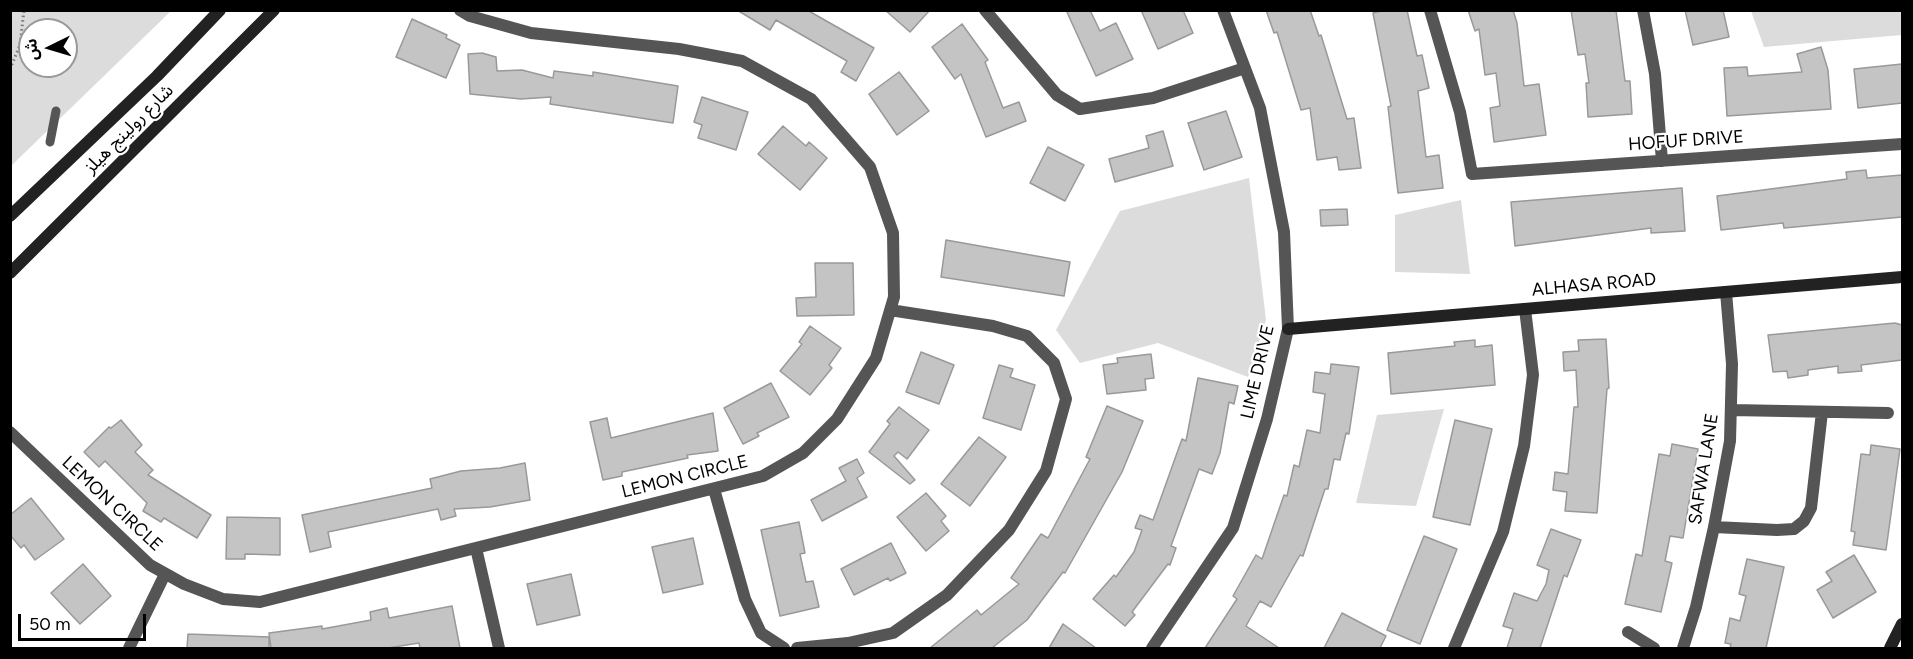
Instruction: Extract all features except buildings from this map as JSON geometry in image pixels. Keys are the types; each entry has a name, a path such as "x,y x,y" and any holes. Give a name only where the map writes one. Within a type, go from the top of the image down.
{"main road":[{"name":"شارع رولينج هيلز","path":"10,216 157,76 220,10"},
{"name":"شارع رولينج هيلز","path":"10,273 274,10"},
{"name":"ALHASA ROAD","path":"1288,329 1902,277"},
{"path":"1890,648 1902,624"}],"street":[{"name":"LEMON CIRCLE","path":"10,432 126,545 150,565 184,584 223,599 260,602 763,476 803,453 837,419 876,358 894,297 893,233 870,167 811,99 742,61 679,49 531,33 470,16 460,10"},
{"path":"985,10 1057,95 1080,109 1153,98 1245,68"},
{"name":"LIME DRIVE","path":"1152,648 1233,528 1267,419 1288,329 1284,232 1260,108 1223,10"},
{"name":"HOFUF DRIVE","path":"1430,10 1460,112 1472,174 1902,144"},
{"path":"1643,10 1655,74 1662,161"},
{"name":"SAFWA LANE","path":"1683,648 1696,607 1730,441 1732,364 1726,292"},
{"path":"894,297 906,313"},
{"path":"1454,648 1503,532 1524,446 1533,375 1525,309"},
{"path":"797,648 848,643 893,633 947,595 1009,530 1046,471 1066,399 1054,363 1027,336 993,326 890,310"},
{"path":"1732,410 1888,413"},
{"path":"1714,526 1794,529 1804,520 1811,508 1822,412"},
{"path":"714,489 745,599 761,633 784,648"},
{"path":"476,548 499,648"},
{"path":"129,648 165,574"},
{"path":"1628,632 1654,648"}],"lane":[{"path":"50,142 56,111"}],"path":[{"path":"10,69 20,45 24,10"}],"shaded area":[{"path":"11,11 171,11 11,166"},
{"path":"1751,11 1902,11 1902,35 1764,47"},
{"path":"1249,178 1266,320 1248,377 1158,343 1080,363 1056,330 1120,211"},
{"path":"1461,200 1470,274 1395,272 1395,215"},
{"path":"1444,409 1416,506 1356,503 1377,415"}]}
